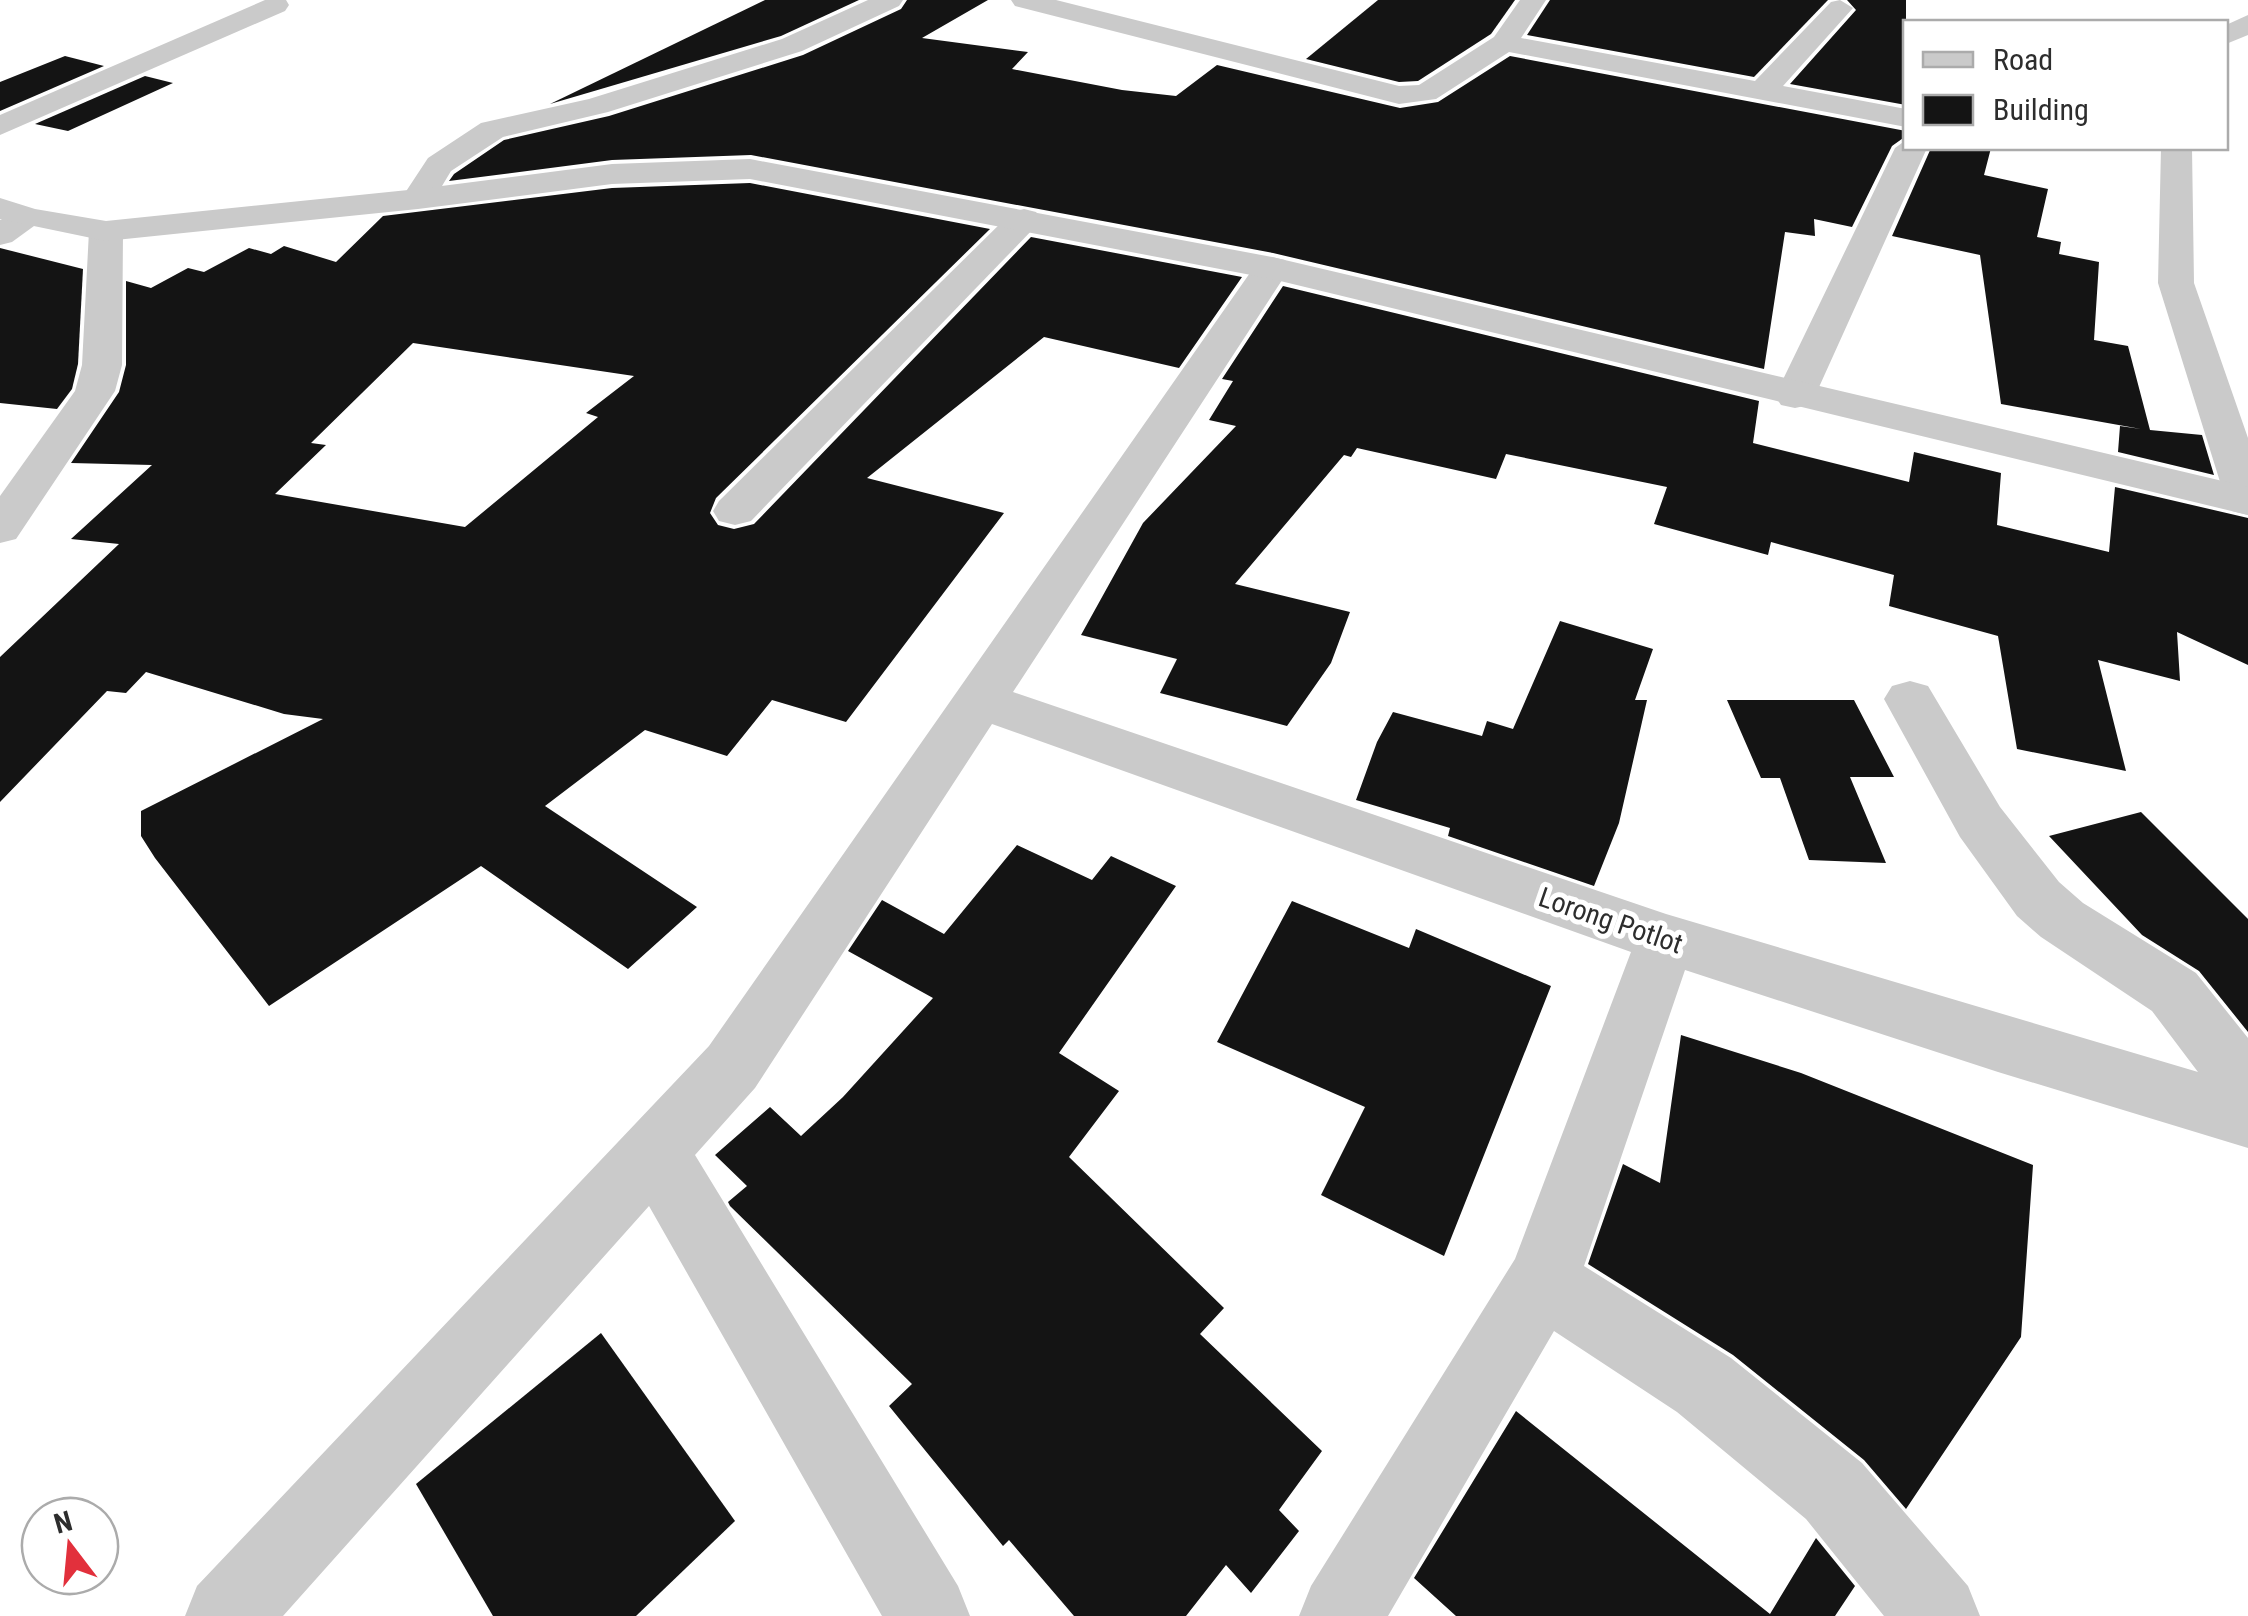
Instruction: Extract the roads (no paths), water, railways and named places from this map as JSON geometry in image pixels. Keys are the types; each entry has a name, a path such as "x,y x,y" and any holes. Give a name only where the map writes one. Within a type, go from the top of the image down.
{"street":[{"path":"418,199 439,164 492,130 597,106 792,45 890,0"},
{"path":"1024,0 1399,95 1426,93 1504,43 1532,0"},
{"path":"0,126 276,5"},
{"path":"1762,91 1840,8"},
{"path":"1504,43 1903,117"},
{"path":"1795,396 1910,150"},
{"path":"2176,150 2176,283 2248,501"},
{"path":"9,221 106,231 418,199 612,174 750,169 796,174 1272,268 1795,396 2248,501"},
{"path":"735,511 1024,220"},
{"path":"0,528 96,392 102,366 106,231"},
{"path":"227,1616 732,1068 1272,268"},
{"path":"1910,699 1980,822 2038,898 2062,920 2174,992 2248,1088"},
{"name":"Lorong Potlot","path":"980,700 1666,939 1998,1044 2248,1117"},
{"path":"1341,1616 1543,1281 1666,939"},
{"path":"655,1151 928,1616"},
{"path":"1543,1281 1704,1385 1834,1491 1938,1616"}]}
